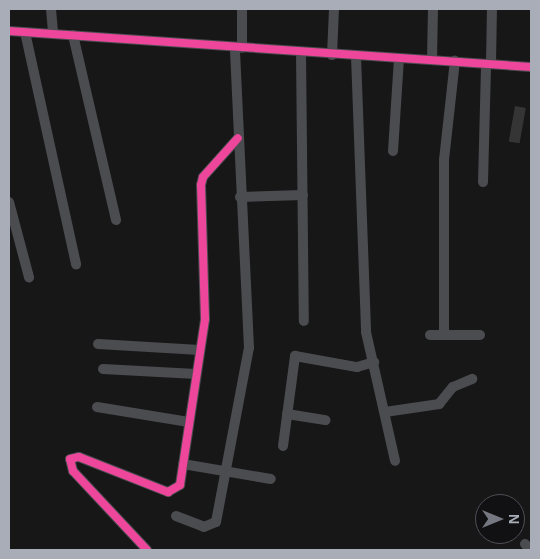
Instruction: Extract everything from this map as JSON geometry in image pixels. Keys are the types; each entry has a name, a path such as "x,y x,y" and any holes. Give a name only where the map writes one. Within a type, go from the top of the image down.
{"street":[{"path":"51,9 53,34"},
{"path":"176,516 213,526 228,469 249,348 238,138 238,47 242,9"},
{"path":"332,55 334,9"},
{"path":"432,60 433,9"},
{"path":"483,182 492,9"},
{"path":"9,31 301,53 531,67"},
{"path":"25,32 76,264"},
{"path":"73,35 116,220"},
{"path":"301,53 304,321"},
{"path":"356,56 366,332 395,461"},
{"path":"393,151 399,58"},
{"path":"444,335 444,160 455,61"},
{"path":"147,550 73,471 70,460 79,457 168,492 180,485 205,319 201,185 238,138"},
{"path":"240,197 303,195"},
{"path":"9,202 29,277"},
{"path":"430,335 480,336"},
{"path":"98,344 200,350"},
{"path":"283,446 295,356 356,367 374,362"},
{"path":"103,368 196,374"},
{"path":"385,412 439,404 453,387 472,379"},
{"path":"97,407 189,422"},
{"path":"288,414 326,420"},
{"path":"182,464 228,469 271,479"}],"building":[{"path":"515,106 526,108 520,143 509,141"}],"cycle path":[{"path":"9,31 531,67"},
{"path":"147,550 73,471 70,459 79,457 168,492 180,485 205,319 201,185 203,177 238,138"}]}
